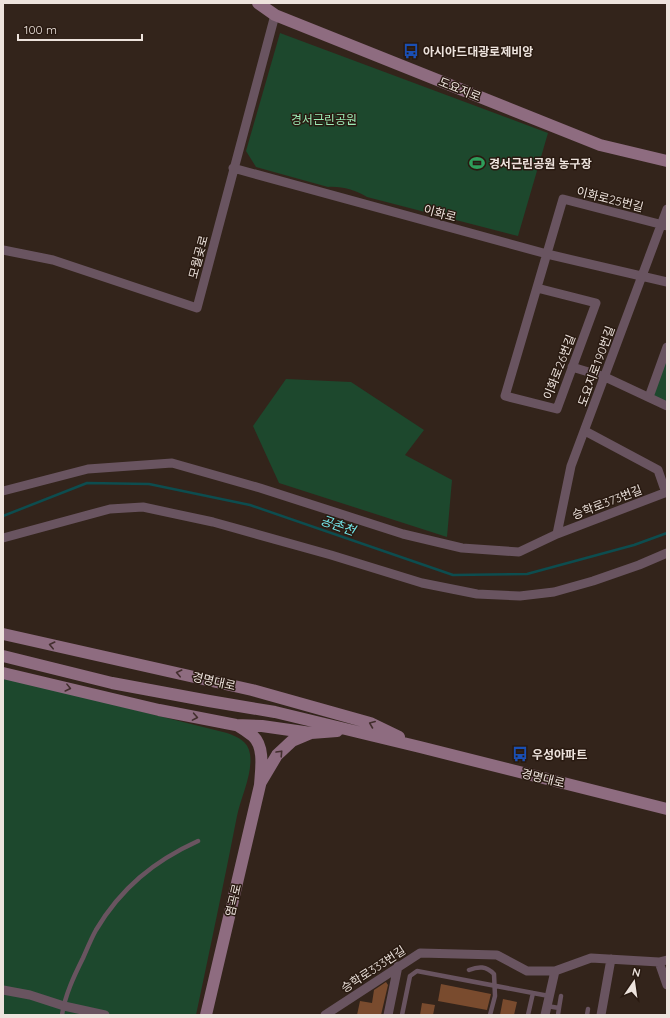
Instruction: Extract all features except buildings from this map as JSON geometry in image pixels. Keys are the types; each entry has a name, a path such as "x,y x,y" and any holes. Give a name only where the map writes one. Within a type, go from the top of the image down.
{"main road":[{"name":"도요지로","path":"258,3 275,15 600,145 667,161"},
{"name":"경명대로","path":"3,634 252,690 370,723 420,747"},
{"name":"경명대로","path":"3,656 112,683 209,702 274,712 667,809"},
{"name":"경명대로","path":"3,673 159,710 236,725 262,726 311,733 349,730"},
{"name":"염곡로","path":"206,1015 260,785 261,764 258,745 253,736 236,725"},
{"name":"염곡로","path":"260,785 277,754 292,741 311,733"}],"street":[{"name":"모월곶로","path":"3,250 53,260 197,308 275,15"},
{"name":"이화로","path":"234,168 547,254 667,282"},
{"name":"이화로25번길","path":"547,254 563,200 664,225"},
{"name":"도요지로190번길","path":"557,534 572,466 642,277 664,225 667,209"},
{"name":"이화로26번길","path":"537,288 596,303 557,409 505,396 547,254"},
{"path":"649,397 667,347"},
{"path":"572,367 605,377 667,406"},
{"name":"승학로373번길","path":"3,491 88,469 172,463 260,488 403,534 462,548 519,552 557,534 667,492 658,470 585,431"},
{"path":"3,538 110,509 143,507 213,522 331,555 422,583 477,594 520,596 554,592 593,581 639,565 667,553"},
{"name":"승학로333번길","path":"327,1014 420,953 497,955 527,971 555,971 591,958 663,961"},
{"path":"600,1015 611,960"},
{"path":"663,961 667,985"},
{"path":"388,1015 398,966"},
{"path":"546,1010 555,971"},
{"path":"3,990 30,995 63,1010 106,1015"}],"lane":[{"path":"63,1010 76,972 96,930 122,894 151,867 174,852 198,841"},
{"path":"469,970 477,967 487,968 494,974 493,986 495,996 490,1015"},
{"path":"402,1015 410,976 417,971 549,996"},
{"path":"528,1015 532,993"},
{"path":"558,1015 561,996"},
{"path":"546,1010 559,1008"},
{"path":"587,1015 588,1010"}],"green space":[{"name":"경서근린공원","path":"280,33 548,133 518,236 367,197 348,189 328,187 256,167 246,151"},
{"path":"667,351 667,404 651,396"},
{"path":"286,379 351,382 424,430 405,455 452,480 447,537 279,483 253,426"},
{"path":"3,677 227,733 239,738 247,746 250,754 250,769 237,816 196,1015 3,1015"}],"waterway":[{"name":"공촌천","path":"3,516 87,483 149,484 250,505 453,575 527,574 634,545 667,533"}],"place":[{"name":"아시아드대광로제비앙","path":"411,51"},
{"name":"경서근린공원 농구장","path":"477,163"},
{"name":"우성아파트","path":"520,754"}]}
